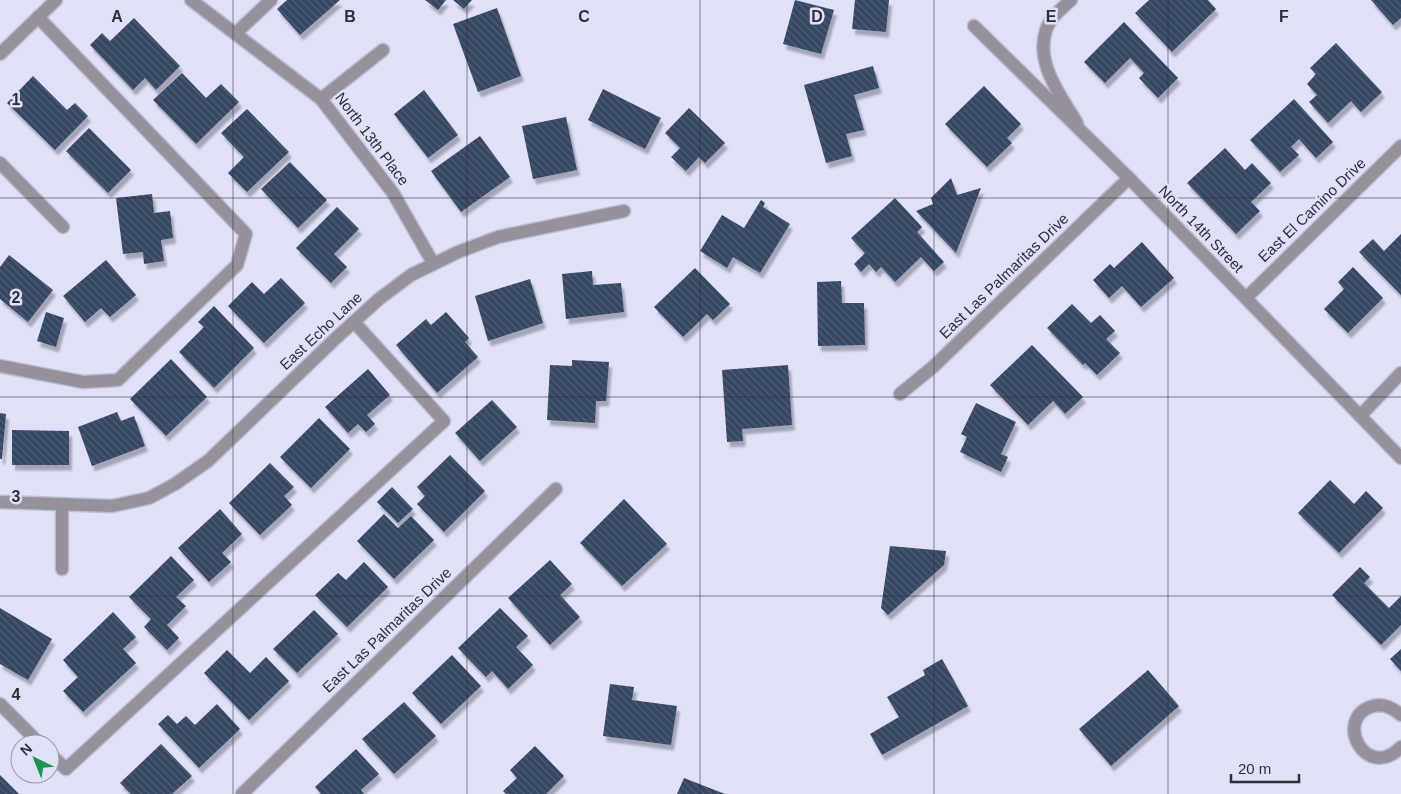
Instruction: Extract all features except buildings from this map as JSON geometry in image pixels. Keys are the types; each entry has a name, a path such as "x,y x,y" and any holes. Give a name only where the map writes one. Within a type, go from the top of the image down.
{"street":[{"path":"0,54 56,0"},
{"name":"North 13th Place","path":"191,0 321,99 393,193 433,263"},
{"path":"236,33 271,0"},
{"path":"1070,0 1058,12 1046,30 1045,51 1048,75 1088,139"},
{"path":"0,366 83,382 118,380 236,265 246,234 38,17"},
{"name":"North 14th Street","path":"974,26 1129,178 1401,458"},
{"path":"321,99 383,50"},
{"name":"East El Camino Drive","path":"1246,298 1401,146"},
{"path":"0,163 63,227"},
{"name":"East Las Palmaritas Drive","path":"900,394 934,366 1129,178"},
{"name":"East Echo Lane","path":"0,502 112,506 148,498 175,484 208,461 385,294 433,263 498,237 624,211"},
{"path":"60,763 66,769 444,421 354,322"},
{"path":"1361,415 1401,373"},
{"name":"East Las Palmaritas Drive","path":"242,794 556,490"},
{"path":"62,505 62,569"},
{"path":"0,704 30,734"},
{"path":"1401,715 1387,706 1371,707 1358,717 1354,733 1359,748 1373,757 1389,756 1401,747"}]}
